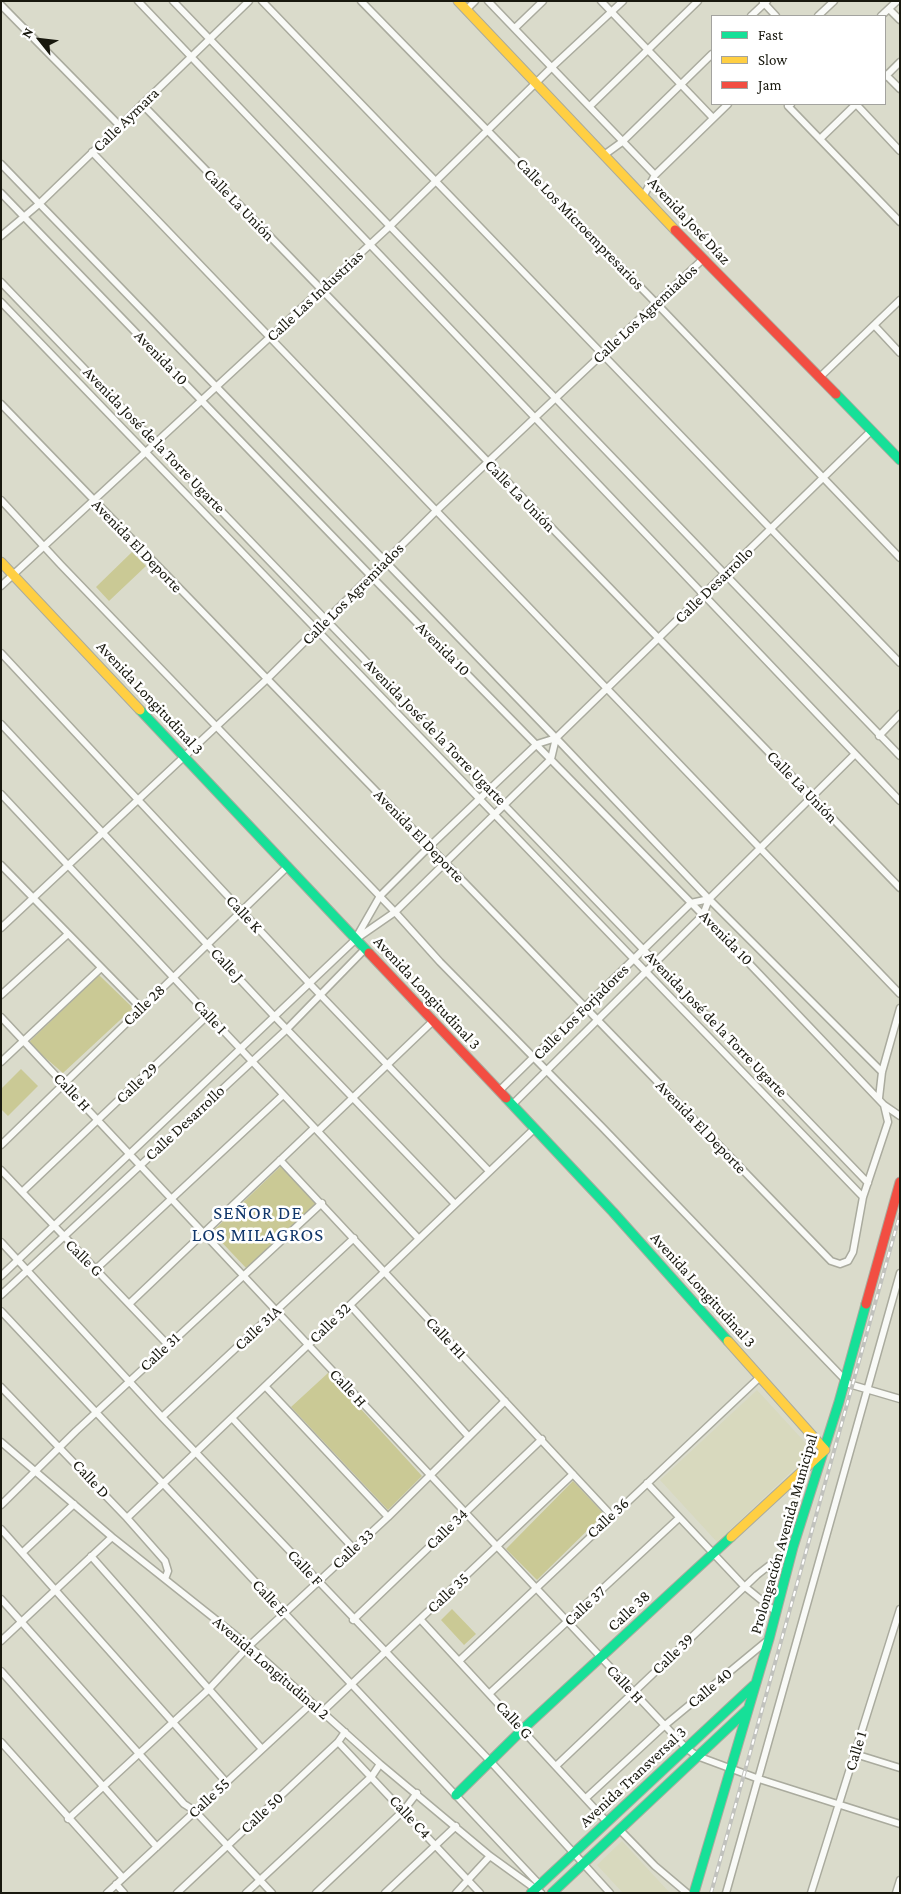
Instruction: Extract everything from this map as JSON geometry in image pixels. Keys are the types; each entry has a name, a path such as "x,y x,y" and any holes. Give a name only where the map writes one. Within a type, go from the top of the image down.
{"street":[{"path":"138,1 190,58 536,417 854,755 899,800"},
{"path":"173,1 900,756"},
{"name":"Calle Aymara","path":"1,236 39,204 249,1"},
{"path":"262,1 900,663"},
{"name":"Calle Los Microempresarios","path":"361,1 489,130 900,558"},
{"name":"Avenida José Díaz","path":"458,1 703,259 900,460"},
{"path":"466,10 474,1"},
{"path":"488,1 656,176"},
{"path":"515,28 543,1"},
{"path":"601,1 713,118"},
{"name":"Calle Las Industrias","path":"1,586 437,182 552,67 623,1"},
{"path":"590,106 698,1"},
{"path":"819,15 834,1"},
{"path":"752,15 764,2 775,15"},
{"path":"882,15 898,2"},
{"path":"1,5 120,126"},
{"path":"889,9 900,20"},
{"path":"604,155 622,142 711,55"},
{"path":"886,75 900,62"},
{"path":"886,77 900,89"},
{"name":"Calle La Unión","path":"142,104 900,888"},
{"path":"644,195 656,176 727,105"},
{"path":"790,105 788,106 900,222"},
{"path":"820,139 855,105"},
{"path":"857,105 900,151"},
{"path":"92,152 900,994"},
{"name":"Avenida 10","path":"1,164 556,738 709,899 882,1072"},
{"name":"Avenida 10","path":"1,193 203,400 370,576 704,915 884,1105"},
{"name":"Calle Los Agremiados","path":"1,928 266,680 437,510 703,259"},
{"name":"Avenida José de la Torre Ugarte","path":"1,282 868,1182"},
{"path":"819,378 900,300"},
{"name":"Avenida José de la Torre Ugarte","path":"1,302 863,1197"},
{"path":"874,325 900,353"},
{"name":"Avenida El Deporte","path":"1,404 266,680 831,1261 840,1264 848,1261 853,1252 863,1197"},
{"name":"Calle Desarrollo","path":"356,939 380,896 429,847 537,744 556,738 871,431"},
{"path":"1,500 43,547 380,896 440,962 845,1378 853,1386 900,1399"},
{"name":"Avenida Longitudinal 3","path":"1,562 613,1212 825,1450"},
{"name":"Calle K","path":"1,653 309,984 489,1171"},
{"path":"879,736 900,714"},
{"name":"Calle J","path":"1,724 275,1017 455,1204"},
{"path":"551,758 556,738"},
{"name":"Calle Los Forjadores","path":"512,1105 704,915 709,899 854,755"},
{"name":"Calle Desarrollo","path":"1,1276 356,939 395,912 551,758"},
{"name":"Calle I","path":"1,794 419,1239"},
{"path":"1,865 141,1008"},
{"name":"Calle 28","path":"1,1145 288,866"},
{"path":"691,902 709,899"},
{"name":"Calle Los Forjadores","path":"499,1091 586,1008 691,902"},
{"path":"1,995 68,934"},
{"name":"Calle Desarrollo","path":"1,1295 287,1029 365,949"},
{"path":"1,1062 101,968"},
{"path":"879,1098 882,1072 900,1008"},
{"name":"Calle 29","path":"22,1192 208,1015"},
{"name":"Calle H","path":"1,1017 686,1748 697,1756 759,1779 900,1824"},
{"path":"129,1304 280,1160 353,1098 433,1021"},
{"path":"96,1269 283,1095"},
{"path":"863,1197 888,1122 884,1105"},
{"path":"884,1105 900,1116"},
{"name":"Calle 32","path":"127,1518 534,1129"},
{"name":"Calle H1","path":"280,1160 611,1515"},
{"name":"Calle G","path":"1,1170 168,1345"},
{"name":"Prolongación Avenida Municipal","path":"694,1893 769,1639 793,1547 825,1450 900,1182"},
{"name":"Calle 31","path":"1,1505 129,1381 322,1203"},
{"name":"Calle 31A","path":"162,1417 354,1238"},
{"name":"Calle F","path":"1,1242 162,1417 490,1762 610,1893"},
{"path":"726,1893 759,1779 790,1658 900,1273"},
{"path":"350,1305 469,1437"},
{"name":"Calle E","path":"1,1311 350,1686 456,1795 537,1890"},
{"name":"Calle 36","path":"459,1661 611,1515 760,1377"},
{"path":"265,1386 388,1517"},
{"name":"Calle D","path":"1,1387 60,1446 165,1561 168,1571 165,1579"},
{"name":"Calle 33","path":"68,1819 208,1690 249,1646 388,1517 505,1401"},
{"path":"232,1418 354,1549"},
{"name":"Calle 34","path":"353,1620 542,1439"},
{"name":"Avenida Longitudinal 2","path":"1,1442 112,1537 249,1646 380,1764 490,1856 537,1890"},
{"name":"Calle 38","path":"456,1795 523,1729 825,1450"},
{"name":"Calle 35","path":"322,1712 573,1474"},
{"path":"647,1483 744,1586 776,1612"},
{"path":"23,1552 74,1504"},
{"name":"Calle 37","path":"490,1693 679,1518"},
{"path":"1,1529 226,1782"},
{"path":"1,1641 112,1537"},
{"name":"Calle 39","path":"557,1765 744,1586 793,1547"},
{"path":"91,1556 262,1749"},
{"path":"1,1600 184,1804 195,1811 272,1893"},
{"name":"Calle 1","path":"811,1893 900,1609"},
{"name":"Calle G","path":"420,1619 557,1765 607,1822"},
{"name":"Calle 40","path":"586,1798 664,1726 769,1639"},
{"path":"1,1671 157,1847"},
{"name":"Avenida Transversal 3","path":"537,1890 756,1683"},
{"name":"Calle 55","path":"107,1893 312,1702"},
{"name":"Avenida Transversal 3","path":"552,1893 747,1710"},
{"name":"Calle 50","path":"177,1893 338,1742 345,1732"},
{"path":"1,1742 68,1819 123,1878"},
{"name":"Calle C4","path":"338,1742 436,1844 480,1893"},
{"path":"855,1754 900,1768"},
{"path":"246,1893 372,1776 380,1764"},
{"path":"316,1893 404,1810 417,1793"},
{"path":"385,1893 456,1826"},
{"path":"619,1829 655,1866 687,1893"},
{"path":"456,1893 490,1856"},
{"path":"896,1893 900,1880"},
{"path":"116,1884 124,1893"}],"shaded area":[{"path":"132,552 146,566 109,601 96,587"},
{"path":"99,975 133,1008 63,1073 28,1043"},
{"path":"21,1069 38,1086 8,1116 1,1109 1,1089"},
{"path":"281,1166 317,1203 247,1269 212,1232"},
{"path":"328,1373 422,1476 388,1510 291,1407"},
{"path":"757,1390 813,1451 717,1542 660,1480"},
{"path":"573,1481 604,1514 537,1580 506,1549"},
{"path":"452,1609 476,1634 464,1645 441,1620"},
{"path":"622,1841 670,1893 623,1893 597,1865"}],"railway":[{"path":"711,1893 900,1214"}],"traffic: fast":[{"path":"836,394 900,460"},
{"path":"140,710 369,953"},
{"path":"506,1098 613,1212 728,1341"},
{"path":"694,1893 769,1639 793,1547 839,1402 866,1304"},
{"path":"456,1795 523,1729 731,1537"},
{"path":"531,1893 754,1685"},
{"path":"552,1893 747,1710"}],"traffic: slow":[{"path":"458,1 675,230"},
{"path":"1,562 140,710"},
{"path":"728,1341 825,1450 731,1537"}],"traffic: jam":[{"path":"675,230 836,394"},
{"path":"369,953 506,1098"},
{"path":"866,1304 900,1182"}],"district":[{"name":"SEÑOR DE LOS MILAGROS","path":"258,1224"}]}
